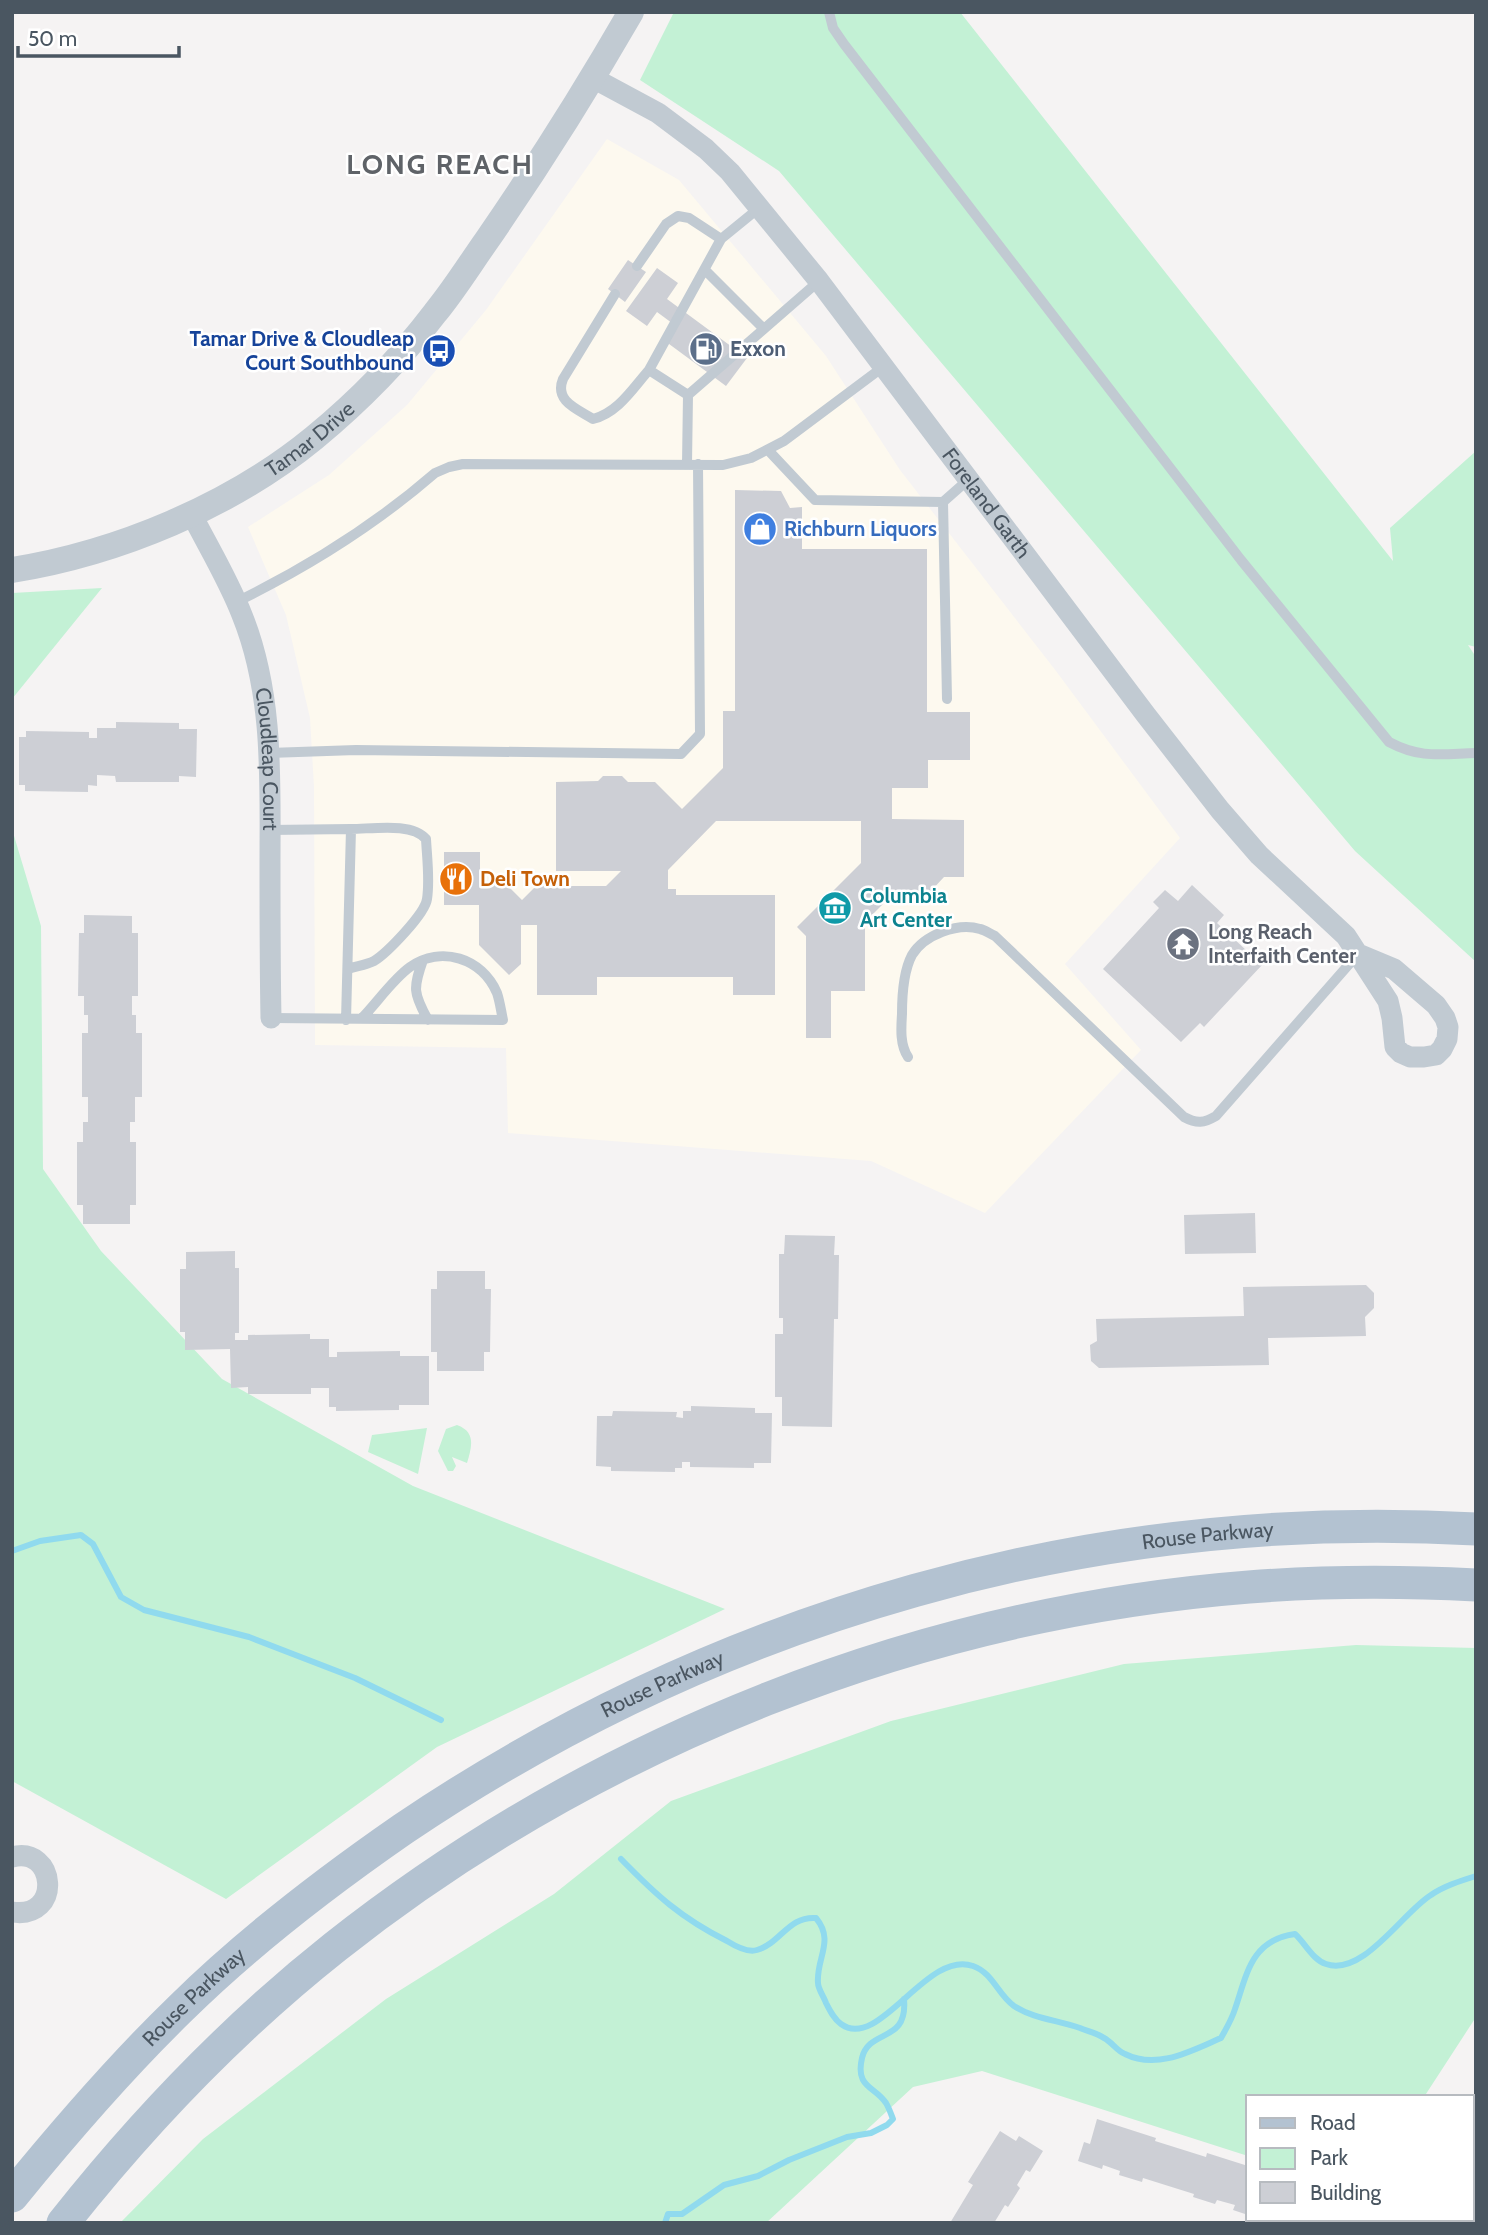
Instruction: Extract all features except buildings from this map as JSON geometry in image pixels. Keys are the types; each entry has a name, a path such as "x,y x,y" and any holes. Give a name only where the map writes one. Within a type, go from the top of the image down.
{"main road":[{"name":"Rouse Parkway","path":"12,2196 66,2130 182,2007 303,1902 453,1795 524,1752 632,1698 731,1653 824,1617 926,1586 1016,1565 1165,1538 1249,1531 1334,1526 1476,1529"},
{"path":"63,2223 158,2110 275,1998 335,1947 401,1898 554,1800 643,1753 747,1706 839,1672 942,1642 1099,1606 1171,1595 1336,1582 1476,1585"}],"street":[{"name":"Tamar Drive","path":"12,570 122,542 192,515 239,489 312,440 390,368 436,313 520,192 593,78 631,12"},
{"name":"Foreland Garth","path":"593,78 658,113 698,143 730,172 819,281 1220,810 1259,855 1346,936 1388,1001 1395,1047 1410,1057 1436,1055 1447,1038 1448,1027 1445,1017 1436,1005 1394,969 1358,954"},
{"name":"Cloudleap Court","path":"192,515 243,616 266,713 269,753 271,1018"},
{"path":"12,1857 18,1855 31,1858 42,1866 48,1877 48,1891 43,1902 34,1910 22,1914 12,1912"}],"lane":[{"path":"829,12 833,28 915,138 1241,560 1389,742 1422,755 1476,753"},
{"path":"615,295 562,379 560,387 561,396 568,404 593,419 605,416 616,408 649,370 721,239 759,208"},
{"path":"637,266 666,224 678,216 689,218 721,239"},
{"path":"705,270 764,329"},
{"path":"688,395 819,281"},
{"path":"236,602 359,533 435,473 449,467 463,464 723,465 751,458 784,441 883,367"},
{"path":"649,370 688,395"},
{"path":"269,753 356,750 681,754 700,734 693,464 688,395"},
{"path":"768,450 815,500 943,502 969,480"},
{"path":"943,502 947,699"},
{"path":"270,830 405,828 422,834 426,839 427,900 423,911 377,959 348,969"},
{"path":"346,1020 351,829"},
{"path":"908,1057 904,1051 901,1030 902,994 912,955 925,941 941,931 979,928 995,936 1184,1117 1194,1122 1205,1122 1216,1116 1358,954"},
{"path":"271,1018 346,1020 503,1020 496,991 482,972 457,957 441,956 423,960 408,969 361,1019"},
{"path":"423,960 415,981 416,992 428,1020"}],"shaded area":[{"path":"607,139 679,180 826,356 900,470 1056,671 1180,838 1065,964 1141,1050 985,1213 871,1161 508,1133 506,1048 315,1045 314,787 310,718 286,615 248,527 329,475 407,405 486,310"}],"green space":[{"path":"672,12 960,12 1393,561 1390,528 1476,451 1476,647 1468,645 1476,657 1476,962 1355,851 779,171 640,80"},
{"path":"102,588 12,699 12,593"},
{"path":"12,829 41,926 43,1169 101,1251 222,1379 413,1486 725,1609 437,1747 226,1899 12,1781"},
{"path":"457,1425 470,1436 470,1451 467,1463 452,1457 456,1466 453,1471 448,1471 438,1451 446,1429"},
{"path":"427,1428 418,1474 368,1452 372,1435"},
{"path":"1356,1645 1476,1648 1476,2017 1425,2095 1246,2095 1246,2155 982,2071 913,2087 766,2223 120,2223 203,2139 386,1999 554,1894 671,1801 891,1721 1124,1664"}],"waterway":[{"path":"12,1551 40,1541 81,1535 93,1544 121,1597 144,1610 249,1637 355,1678 441,1720"},
{"path":"621,1859 682,1914 745,1950 753,1951 765,1947 798,1921 816,1918 824,1934 818,1985 831,2012 841,2024 856,2029 871,2024 938,1972 956,1965 973,1966 986,1974 1014,2006 1038,2017 1095,2033 1122,2053 1149,2060 1174,2057 1221,2038 1253,1961 1269,1943 1295,1934 1321,1962 1340,1965 1354,1961 1382,1941 1431,1895 1476,1876"},
{"path":"665,2223 668,2214 682,2214 724,2185 758,2176 789,2160 847,2137 871,2133 887,2125 893,2119 882,2097 864,2081 861,2075 862,2058 872,2042 894,2030 900,2023 904,2013 904,1999"}],"place":[{"name":"Exxon","path":"706,349"},
{"name":"Tamar Drive & Cloudleap Court Southbound","path":"439,351"},
{"name":"Richburn Liquors","path":"760,529"},
{"name":"Deli Town","path":"456,879"},
{"name":"Columbia Art Center","path":"835,908"},
{"name":"Long Reach Interfaith Center","path":"1183,944"}],"district":[{"name":"LONG REACH","path":"440,164"}]}
